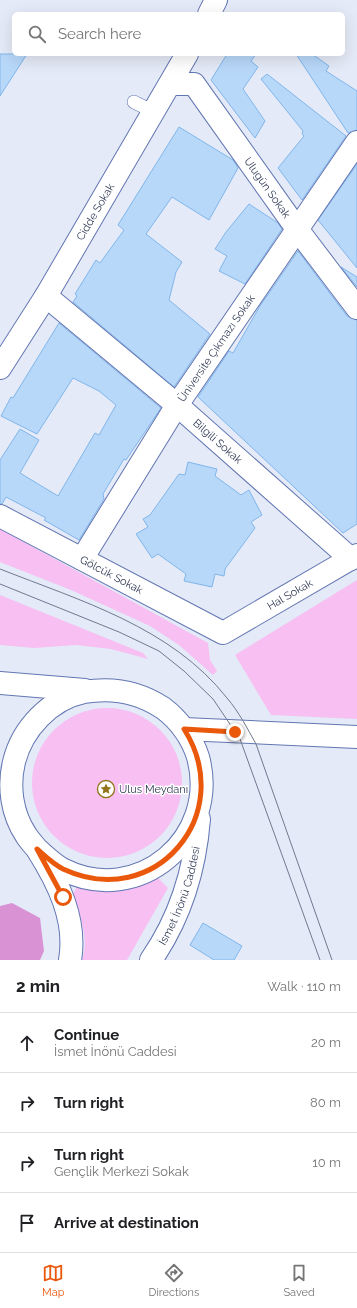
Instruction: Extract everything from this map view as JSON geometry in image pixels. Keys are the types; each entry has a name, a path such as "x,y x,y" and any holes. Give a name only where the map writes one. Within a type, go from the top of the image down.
{"street":[{"path":"210,12 216,0"},
{"name":"Cidde Sokak","path":"0,368 46,296 171,84 186,56"},
{"name":"Ulugün Sokak","path":"171,84 194,84 297,229 357,308"},
{"name":"Üniversite Çıkmazı Sokak","path":"82,559 177,405 357,142"},
{"name":"Bilgili Sokak","path":"46,296 177,405 354,557"},
{"name":"Gölcük Sokak","path":"0,516 223,633"},
{"name":"Hal Sokak","path":"223,633 354,557"},
{"path":"0,683 95,690 120,690 145,697 166,710 184,729 196,752 200,765 202,784 200,804 191,828 179,846 168,857 140,874 124,878 109,879 77,875 62,869 37,849"},
{"path":"70,960 72,951 71,924 63,897 37,849 26,835 18,819 13,805 12,777 16,756 25,736 43,714 54,705 80,693 95,690"},
{"path":"184,729 357,737"},
{"path":"0,793 18,819"},
{"name":"İsmet İnönü Caddesi","path":"151,960 160,948 181,904 192,873 197,846 200,804"}],"lane":[{"path":"134,102 154,112"}],"shaded area":[{"path":"0,529 208,643 210,660 217,671 213,675 179,645 150,626 71,590 0,562"},
{"path":"357,580 357,719 271,715 235,655"},
{"path":"0,595 143,653 148,659 111,649 76,645 34,648 0,645"},
{"path":"107,708 136,714 160,730 176,754 182,783 176,812 160,836 136,852 107,858 78,852 54,836 38,812 32,783 38,754 54,730 78,714"},
{"path":"157,877 168,888 127,960 82,960 85,944 83,927 73,894 78,885 141,883"},
{"path":"12,903 40,918 44,951 40,960 0,960 0,906"}],"building":[{"path":"0,54 26,56 0,96"},
{"path":"226,56 255,56 251,61 258,67 243,89 265,121 255,138 211,80"},
{"path":"297,56 315,56 329,66 326,71 357,91 357,130 348,133"},
{"path":"267,74 346,136 302,200 278,168 304,136 302,134 303,131 261,79"},
{"path":"179,127 233,160 238,168 209,220 172,197 146,234 182,262 176,272 169,300 210,334 174,387 73,302 77,296 75,294 96,260 100,263 124,230 118,225"},
{"path":"357,164 357,268 318,220"},
{"path":"249,204 278,223 282,229 245,284 219,271 227,256 215,249 226,232"},
{"path":"298,251 347,316 357,320 357,524 343,533 198,397 229,351 233,353 260,306"},
{"path":"341,267 357,277 357,287"},
{"path":"59,323 161,408 126,460 124,459 103,494 104,499 79,540 44,520 46,518 6,497 2,504 0,504 0,460 20,429 39,440 20,473 58,496 95,433 99,435 116,405 99,391 73,378 37,434 1,416 11,397 13,398"},
{"path":"188,462 217,469 215,476 241,495 249,490 262,515 251,522 255,528 225,569 224,576 215,574 212,587 184,581 186,574 158,554 152,558 136,534 148,527 143,519 150,515 179,474 185,475"},
{"path":"203,923 242,946 234,960 214,960 190,945"}],"tram line":[{"path":"0,569 93,605 152,634 179,652 204,673 227,698 239,714 256,744 332,960"},
{"path":"0,584 119,632 159,651 184,671 213,699 240,739 320,960"}],"place":[{"name":"Ulus Meydanı","path":"106,789"}],"route":[{"path":"63,897 37,849 62,869 77,875 93,878 124,878 140,874 154,867 168,857 189,833 196,819 200,804 202,790 200,765 191,740 184,729 235,732"}]}
